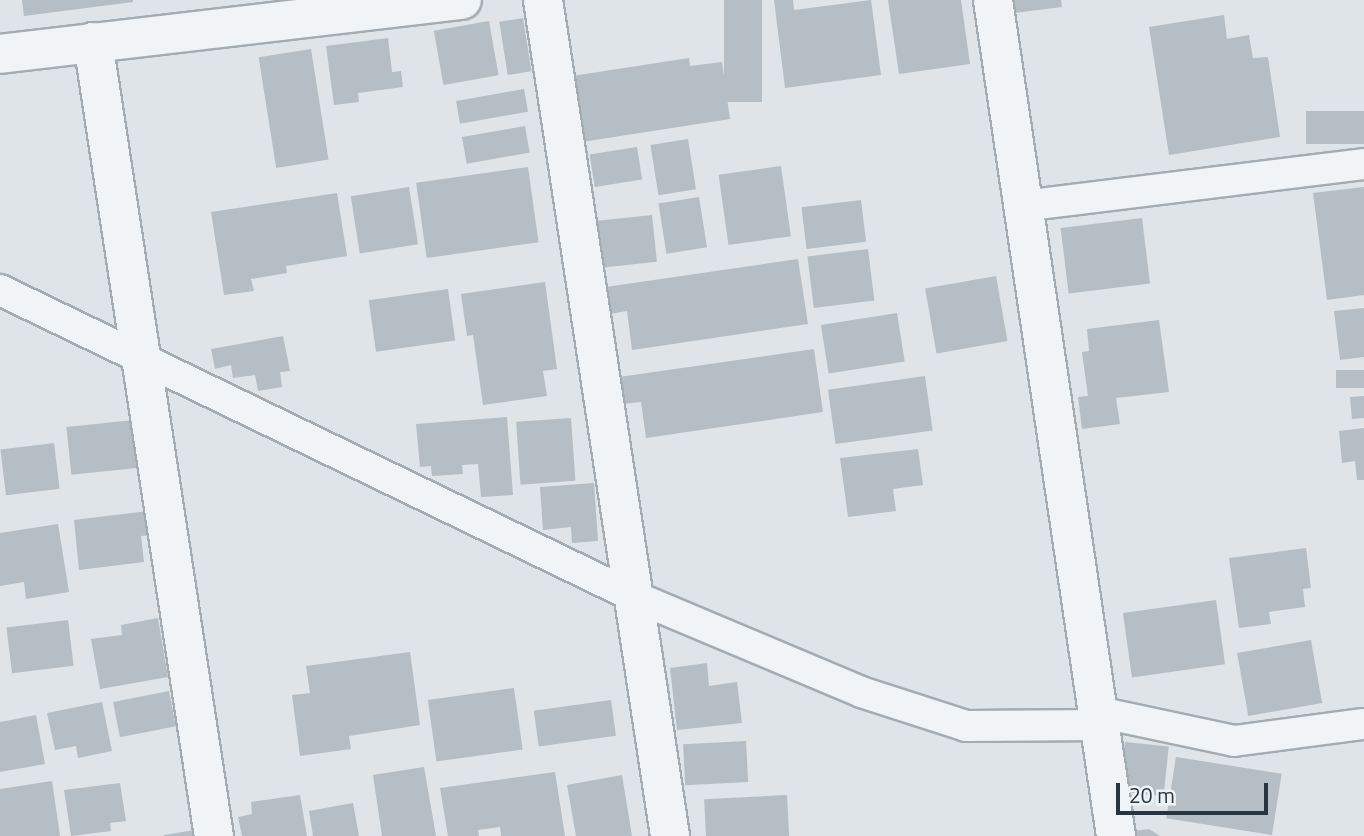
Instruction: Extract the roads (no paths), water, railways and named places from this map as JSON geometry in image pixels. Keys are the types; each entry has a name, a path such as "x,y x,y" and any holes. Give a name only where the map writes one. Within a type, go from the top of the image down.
{"street":[{"path":"0,54 462,0"},
{"path":"543,0 670,836"},
{"path":"993,0 1116,836"},
{"path":"93,42 214,836"}],"lane":[{"path":"1022,206 1364,164"},
{"path":"0,290 633,596 861,692 966,726 1099,719 1234,741 1364,724"}]}
